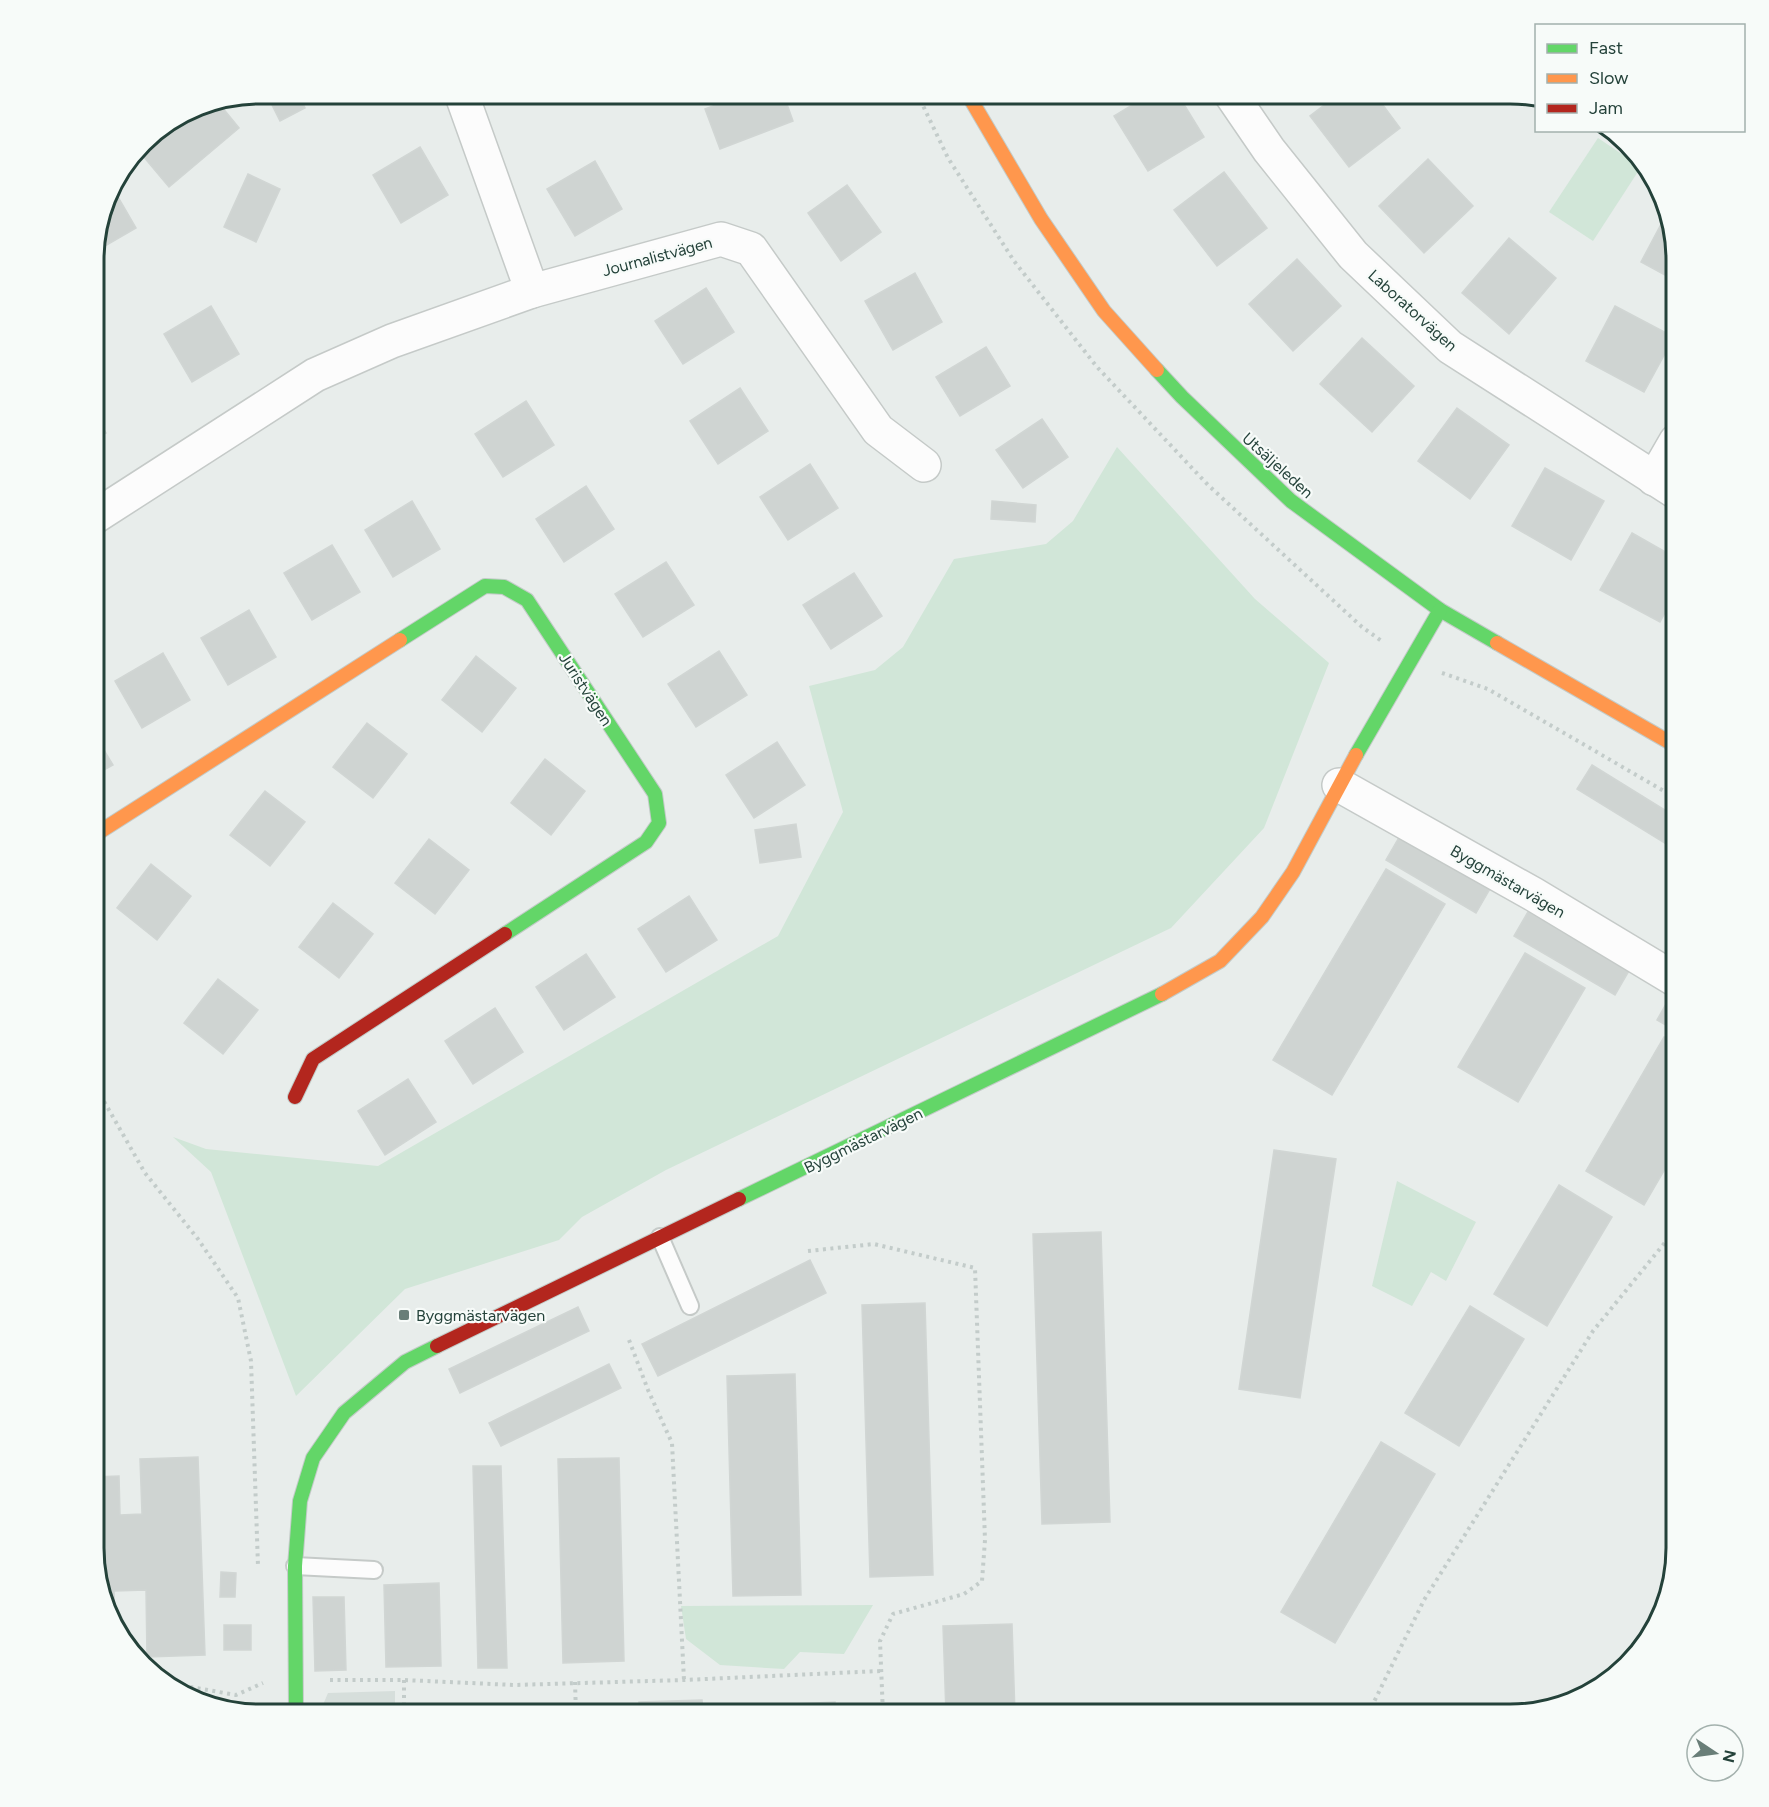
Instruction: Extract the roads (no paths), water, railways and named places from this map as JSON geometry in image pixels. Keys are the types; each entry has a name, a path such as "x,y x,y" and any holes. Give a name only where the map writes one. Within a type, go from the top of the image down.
{"street":[{"path":"104,512 315,375 392,341 532,291 465,104"},
{"name":"Utsäljeleden","path":"973,104 1041,219 1104,311 1182,398 1291,501 1440,610 1666,740"},
{"name":"Laboratorvägen","path":"1238,104 1269,150 1353,255 1450,347 1665,486"},
{"name":"Journalistvägen","path":"532,291 721,239 751,249 878,430 924,465"},
{"name":"Juristvägen","path":"104,829 485,586 504,587 527,600 655,794 658,823 646,842 312,1059 295,1097"},
{"name":"Byggmästarvägen","path":"296,1703 295,1566 300,1502 313,1458 344,1413 405,1362 1154,999 1220,961 1262,917 1293,872 1339,785 1440,610"},
{"name":"Byggmästarvägen","path":"1339,785 1533,894 1666,974"}],"lane":[{"path":"660,1238 690,1306"},
{"path":"295,1566 375,1570"}],"place":[{"name":"Byggmästarvägen","path":"404,1315"}]}
